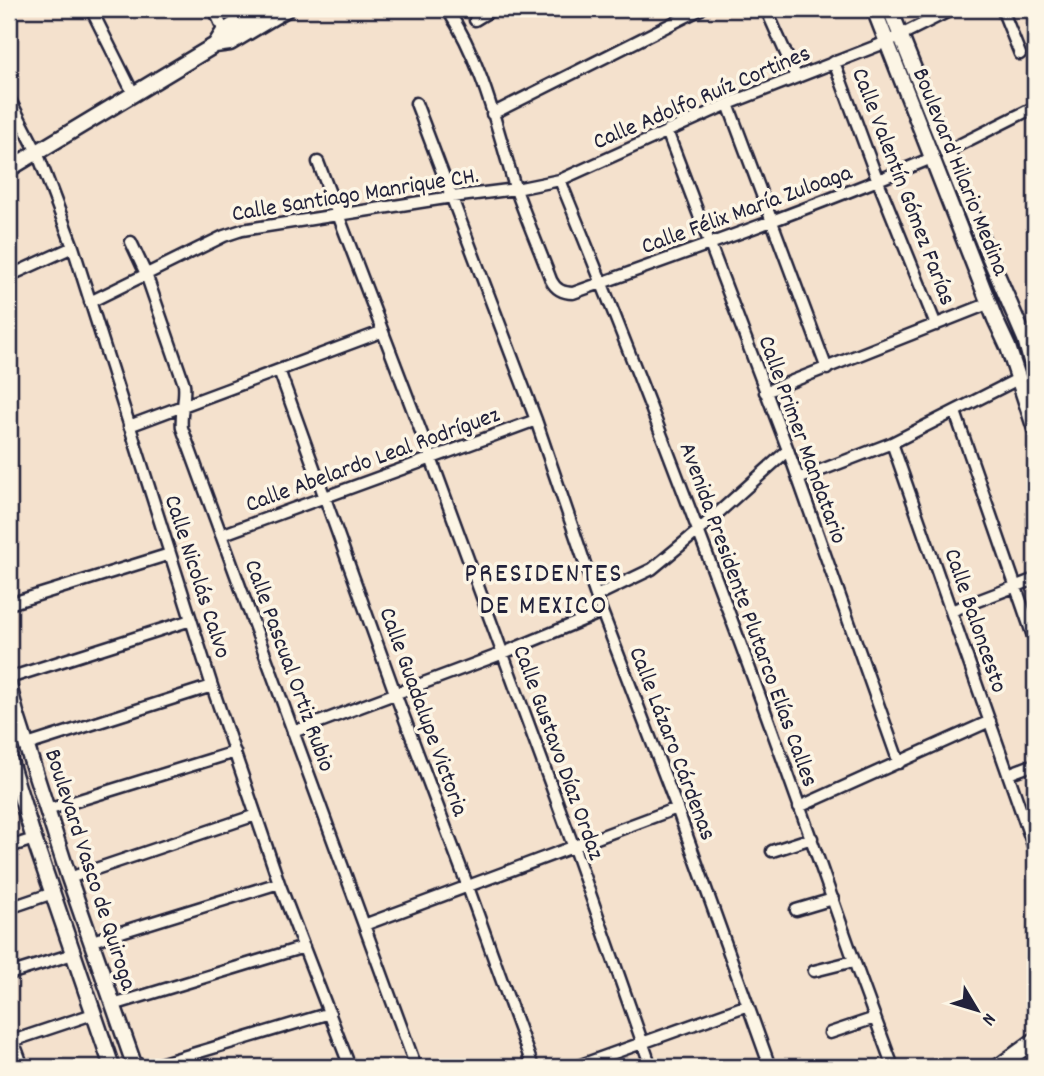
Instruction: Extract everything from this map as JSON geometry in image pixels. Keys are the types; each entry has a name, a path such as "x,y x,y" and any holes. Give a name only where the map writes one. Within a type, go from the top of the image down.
{"street":[{"path":"91,9 132,93"},
{"path":"214,9 223,40"},
{"path":"223,40 261,9"},
{"path":"9,169 223,40 287,9"},
{"path":"447,9 460,28 472,54 516,189"},
{"path":"475,20 493,9"},
{"path":"492,114 701,9"},
{"path":"766,9 796,76"},
{"name":"Boulevard Hilario Medina","path":"874,9 893,39 947,151 986,248 1030,336 1035,373"},
{"name":"Boulevard Hilario Medina","path":"890,9 893,39 932,158 1008,347 1035,429"},
{"name":"Calle Adolfo Ruíz Cortines","path":"516,189 560,180 728,104 893,39 953,9"},
{"path":"1002,9 1020,54"},
{"name":"Calle Valentín Gómez Farías","path":"834,62 936,325"},
{"name":"Calle Nicolás Calvo","path":"9,98 37,152 73,247 234,752 279,883 349,1067"},
{"name":"Calle Lázaro Cárdenas","path":"416,103 536,420 596,596 677,808 770,1067"},
{"path":"728,104 827,369"},
{"path":"947,151 1035,107"},
{"name":"Calle Primer Mandatario","path":"667,131 788,450 899,762"},
{"name":"Calle Félix María Zuloaga","path":"516,189 553,284 562,292 573,293 772,222 932,158"},
{"name":"Calle Gustavo Díaz Ordaz","path":"318,162 431,458 651,1067"},
{"name":"Avenida Presidente Plutarco Elías Calles","path":"560,180 698,531 812,838 893,1067"},
{"name":"Calle Santiago Manrique CH.","path":"90,302 224,236 260,227 516,189"},
{"name":"Calle Pascual Ortiz Rubio","path":"131,242 146,274 184,384 182,428 416,1067"},
{"path":"9,276 73,247"},
{"path":"765,392 990,303"},
{"path":"129,426 381,332"},
{"path":"1008,347 1030,336"},
{"name":"Calle Guadalupe Victoria","path":"279,370 533,1067"},
{"path":"798,479 892,443 1035,373"},
{"path":"955,412 1035,642"},
{"name":"Calle Abelardo Leal Rodríguez","path":"221,535 536,420"},
{"name":"Calle Baloncesto","path":"892,443 1035,851"},
{"path":"596,596 652,569 788,450"},
{"path":"9,604 170,554"},
{"path":"951,611 1035,579"},
{"path":"293,732 501,654 602,612"},
{"path":"9,678 191,620"},
{"name":"Boulevard Vasco de Quiroga","path":"9,685 12,715 27,745 69,878 135,1067"},
{"path":"27,745 212,686"},
{"path":"799,807 990,721"},
{"path":"47,810 234,752"},
{"name":"Boulevard Vasco de Quiroga","path":"9,758 12,780 112,1067"},
{"path":"1008,774 1035,764"},
{"path":"364,925 677,808"},
{"path":"69,878 256,815"},
{"path":"772,851 812,838"},
{"path":"9,847 34,839"},
{"path":"92,941 279,883"},
{"path":"9,908 53,893"},
{"path":"796,910 833,899"},
{"path":"113,1005 304,947"},
{"path":"9,974 72,954"},
{"path":"814,971 854,961"},
{"path":"575,1067 748,1005"},
{"path":"149,1067 330,1013"},
{"path":"23,1067 11,1041 93,1014"},
{"path":"830,1033 875,1017"},
{"path":"998,1067 1035,1040"}],"district":[{"name":"PRESIDENTES DE MEXICO","path":"544,587"}]}
